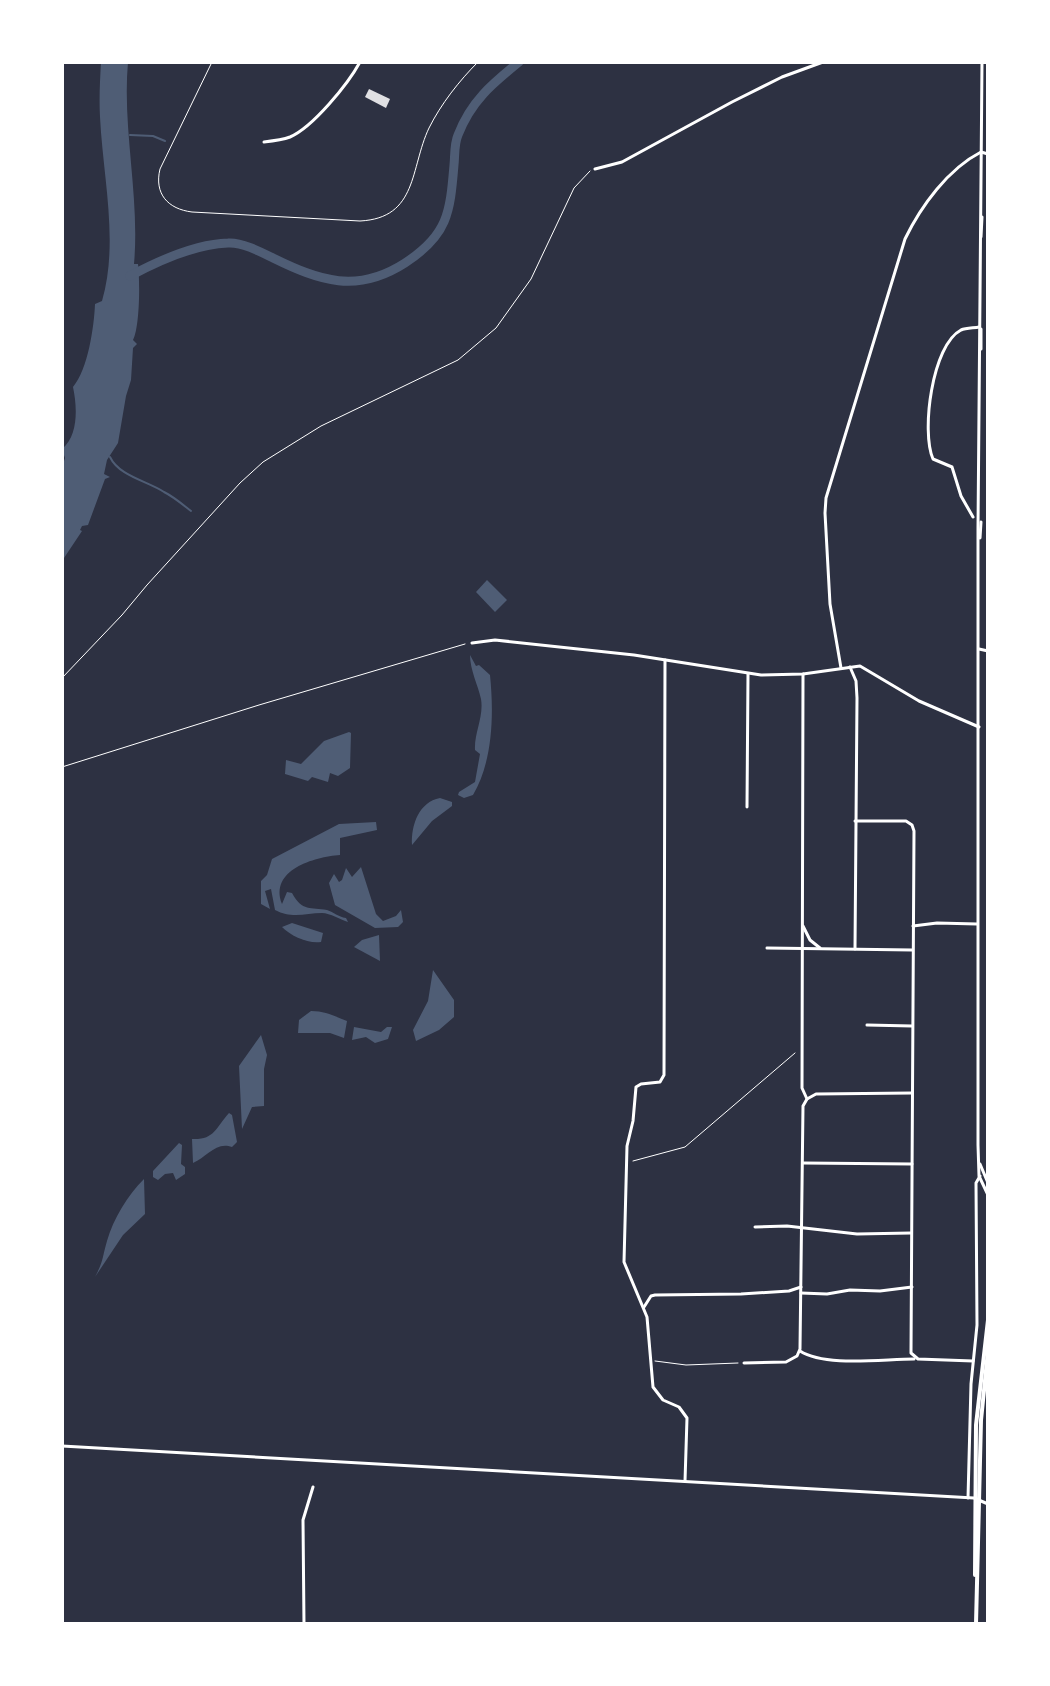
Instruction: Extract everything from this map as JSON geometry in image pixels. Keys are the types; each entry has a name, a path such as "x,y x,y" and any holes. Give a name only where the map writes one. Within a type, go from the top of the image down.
{"main road":[{"path":"976,1624 974,1499 977,1396 988,1320"},
{"path":"974,1499 988,1351"}],"street":[{"path":"264,142 299,132 345,87 360,62"},
{"path":"595,169 622,162 782,77 823,62"},
{"path":"982,62 978,1160 988,1195"},
{"path":"841,668 830,604 826,498 905,239 932,197 966,161 981,152 988,154"},
{"path":"973,517 961,496 952,467 933,459 929,451 927,421 933,385 945,352 962,329 981,327"},
{"path":"472,643 498,641 665,660 748,674 803,674 860,666 919,701 979,727"},
{"path":"979,649 988,651"},
{"path":"665,660 662,1080 636,1087 626,1163 624,1262 644,1307 655,1392 686,1414 685,1481"},
{"path":"855,949 856,681 860,666"},
{"path":"850,667 856,681"},
{"path":"747,807 748,674"},
{"path":"803,674 802,1088 807,1099"},
{"path":"855,821 904,821 912,825 914,831 911,1353 918,1359"},
{"path":"802,918 807,934 820,948"},
{"path":"913,926 978,924"},
{"path":"767,948 912,950"},
{"path":"867,1025 912,1026"},
{"path":"798,1353 800,1240 803,1227 803,1106 807,1099 816,1094 912,1093"},
{"path":"803,1163 912,1164"},
{"path":"981,1175 988,1183"},
{"path":"974,1499 976,1183 981,1175"},
{"path":"755,1227 803,1227 857,1234 912,1233"},
{"path":"644,1307 655,1295 741,1294 789,1291 801,1287"},
{"path":"801,1293 827,1294 912,1287"},
{"path":"798,1353 831,1361 973,1361"},
{"path":"744,1363 786,1362 798,1353"},
{"path":"62,1446 974,1499 988,1504"},
{"path":"304,1624 303,1520 313,1487"}],"path":[{"path":"212,62 160,169 158,184 166,202 174,208 192,212 360,221 380,218 402,202 412,184 425,138 437,114 478,62"},
{"path":"62,678 240,483 263,462 321,426 458,360 496,328 531,279 574,188 579,180 595,169"},
{"path":"62,767 422,655 472,643"},
{"path":"626,1163 685,1147 802,1047"},
{"path":"649,1360 686,1365 744,1363"}],"water":[{"path":"101,62 128,62 127,112 135,213 134,264 138,264 139,281 133,340 137,344 133,348 131,380 118,443 107,460 104,474 110,477 105,479 88,525 82,526 82,531 62,561 62,467 65,458 62,449 74,428 76,411 73,387 86,359 95,304 102,301 109,256 110,233 100,117"},
{"path":"487,580 507,600 495,612 476,592"},
{"path":"470,655 476,666 479,665 490,675 492,721 480,782 473,795 464,798 458,795 459,792 475,782 480,754 475,750 475,744 481,699"},
{"path":"349,732 350,768 338,776 330,773 328,782 312,777 308,781 285,774 286,760 301,764 324,741"},
{"path":"440,798 452,802 452,806 432,821 412,845 413,830 422,809"},
{"path":"376,822 377,830 340,838 340,855 307,862 288,874 282,882 282,904 287,892 292,893 303,906 329,911 346,918 348,922 325,913 281,913 275,910 271,889 265,891 270,909 261,904 261,881 267,875 272,859 339,824"},
{"path":"361,867 376,914 383,921 396,916 401,910 403,922 398,927 375,928 335,905 329,883 334,874 339,882 346,868 352,877"},
{"path":"292,923 323,933 321,942 300,939 282,927"},
{"path":"379,935 380,961 354,947 362,940"},
{"path":"433,970 454,1000 454,1017 439,1030 416,1041 413,1030 428,1001"},
{"path":"311,1011 347,1021 344,1038 330,1033 298,1033 299,1020"},
{"path":"354,1027 381,1032 392,1027 388,1039 375,1043 366,1037 352,1040"},
{"path":"261,1035 267,1055 264,1106 252,1107 242,1129 239,1066"},
{"path":"229,1113 237,1142 232,1147 216,1148 193,1163 192,1139 210,1135"},
{"path":"179,1143 182,1145 181,1164 185,1167 185,1174 176,1180 173,1173 165,1174 158,1180 153,1177 153,1171"},
{"path":"144,1179 145,1214 123,1235 95,1277 117,1216"}],"building":[{"path":"369,89 390,99 386,108 365,97"}],"waterway":[{"path":"130,276 190,250 228,243 245,246 323,278 355,281 387,273 419,253 438,232 451,197 456,142 463,123 491,86 519,62"},
{"path":"130,135 153,136 165,141"},
{"path":"110,457 127,474 168,494 191,511"}]}
